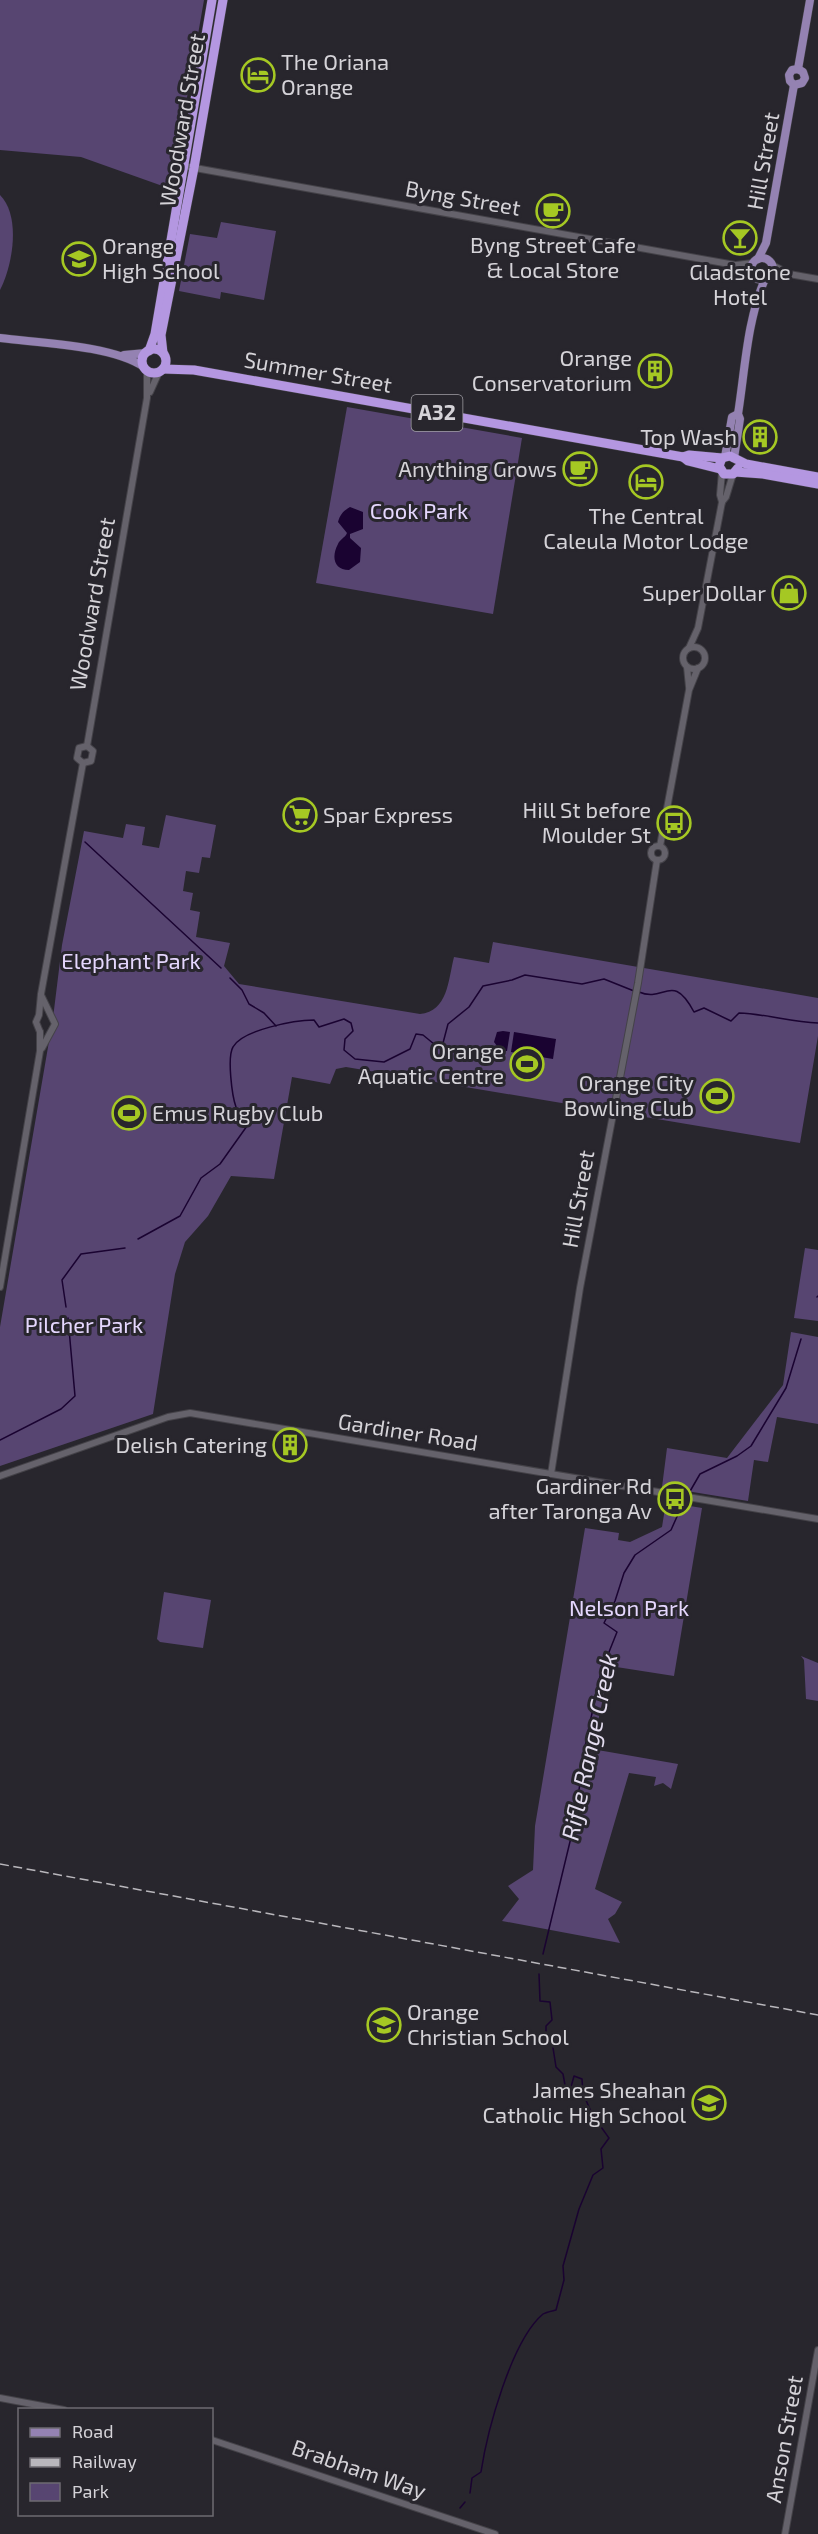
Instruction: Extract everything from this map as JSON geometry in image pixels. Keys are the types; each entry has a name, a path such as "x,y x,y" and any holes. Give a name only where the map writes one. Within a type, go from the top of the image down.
{"highway":[{"name":"Woodward Street","path":"165,356 161,335 189,167 212,0"},
{"name":"Woodward Street","path":"147,352 154,338 223,0"},
{"name":"A32","path":"147,352 157,350 165,356"},
{"path":"146,369 142,360 147,352"},
{"path":"161,371 165,356"},
{"name":"Summer Street","path":"165,356 194,370"},
{"name":"A32","path":"146,369 161,371"},
{"name":"Summer Street","path":"161,371 194,370 683,457 689,455 729,458 756,466 818,477"},
{"name":"Summer Street","path":"683,457 688,461 721,471"},
{"path":"721,471 719,463 729,458 738,465 734,473"},
{"name":"A32","path":"721,471 763,474 818,484"}],"main road":[{"name":"Hill Street","path":"755,261 766,243 794,85 802,83 805,78 803,72 798,69 810,0"},
{"name":"Hill Street","path":"766,243 770,262 768,277"},
{"path":"758,296 754,275 755,261 770,262"},
{"path":"729,458 732,417 738,414 758,296 768,277 754,275"},
{"path":"0,338 111,354 131,360 146,369"},
{"path":"111,354 147,352"}],"street":[{"name":"Byng Street","path":"189,167 735,265 754,275"},
{"name":"Byng Street","path":"735,265 755,261"},
{"path":"770,262 789,274"},
{"path":"768,277 789,274 818,279"},
{"name":"Woodward Street","path":"87,746 147,398 146,369"},
{"name":"Woodward Street","path":"147,398 161,371"},
{"path":"689,690 687,667 683,656 698,628 722,502 721,471"},
{"path":"722,502 734,473"},
{"path":"689,690 704,660 698,628"},
{"path":"689,648 696,647 701,650"},
{"path":"687,667 698,668"},
{"name":"Hill Street","path":"551,1474 582,1281 637,988 657,860 662,859 665,854 660,846 689,690"},
{"path":"87,746 93,751 94,756 91,761 83,763 77,758 77,753 79,748 87,746"},
{"path":"0,1287 40,1051 40,1032 36,1022 83,763"},
{"path":"40,1051 49,1032 56,1024 41,994"},
{"path":"39,1015 46,1013 51,1015"},
{"path":"40,1032 49,1032"},
{"name":"Gardiner Road","path":"0,1476 168,1417 190,1413 818,1518"},
{"name":"Anson Street","path":"785,2534 818,2350"},
{"path":"0,2398 58,2408"},
{"name":"Brabham Way","path":"213,2440 495,2534"}],"green space":[{"path":"0,0 204,0 171,189 81,157 0,150"},
{"path":"0,195 11,215 13,241 5,280 0,290"},
{"path":"221,222 276,231 264,300 221,292 220,299 179,291 190,234 217,238"},
{"name":"Cook Park","path":"347,407 522,438 493,614 316,583"},
{"path":"166,815 216,825 210,858 202,857 199,873 186,871 183,891 193,893 190,910 200,912 196,937 230,943 224,966 239,984 420,1014 429,1012 441,1001 448,985 454,957 489,963 493,942 818,998 818,1036 800,1143 346,1067 336,1069 330,1084 292,1077 274,1179 231,1176 208,1216 185,1242 175,1274 153,1414 0,1466 0,1327 53,1018 62,945 84,831 123,838 126,824 145,827 142,845 159,848"},
{"path":"805,1248 818,1250 818,1321 794,1318"},
{"path":"791,1332 818,1337 818,1424 777,1417 768,1462 754,1460 748,1501 662,1487 667,1448 727,1458 783,1385"},
{"name":"Nelson Park","path":"666,1502 702,1508 674,1676 610,1666 592,1749 678,1764 671,1789 663,1783 654,1786 656,1777 629,1773 595,1889 622,1902 615,1914 608,1919 620,1943 502,1921 519,1899 508,1886 533,1870 535,1826 585,1528 619,1533 618,1540 630,1542 662,1527"},
{"path":"164,1592 211,1600 203,1648 160,1642 157,1639"},
{"path":"801,1656 818,1663 818,1701 806,1699 804,1660"}],"shaded area":[{"path":"350,507 363,512 363,529 350,534 350,538 361,548 360,562 349,570 340,568 334,558 338,544 347,533 338,522 342,513"},
{"path":"497,1032 510,1032 507,1051 500,1050 494,1042"},
{"path":"514,1032 556,1039 553,1059 511,1052"}],"waterway":[{"path":"85,842 221,968"},
{"path":"138,1239 180,1216 201,1178 220,1164 247,1126 236,1107 230,1067 233,1047 247,1036 270,1027 295,1022 314,1020 319,1027 344,1019 351,1023 353,1031 345,1039 344,1050 355,1059 384,1062 410,1049 416,1034 423,1035 434,1044 443,1043 448,1024 469,1007 483,986 525,975 582,984 604,979 634,991"},
{"path":"230,978 242,990 249,1004 264,1013 276,1026"},
{"path":"639,992 655,994 674,991 680,993 694,1012 704,1008 731,1021 739,1013 818,1023"},
{"path":"66,1307 62,1280 81,1254 125,1248"},
{"path":"0,1440 61,1409 75,1396 68,1318"},
{"name":"Rifle Range Creek","path":"689,1493 700,1474 737,1456 751,1446 786,1388 801,1339"},
{"name":"Rifle Range Creek","path":"543,1954 574,1825 586,1741 601,1672 617,1632 604,1623 615,1601 624,1573 635,1555 671,1530 684,1501"},
{"name":"Rifle Range Creek","path":"470,2493 472,2478 481,2472 495,2412 511,2365 531,2327 543,2314 556,2310 564,2280 563,2266 579,2209 593,2175 603,2168 601,2149 609,2138 587,2103 582,2079 574,2076 571,2087 565,2085 563,2074 556,2067 551,2035 546,2034 546,2026 552,2020 550,2002 540,2001 539,1974"},
{"name":"Rifle Range Creek","path":"460,2508 465,2502"}],"railway":[{"path":"0,1864 818,2015"}],"place":[{"name":"The Oriana Orange","path":"258,75"},
{"name":"Byng Street Cafe & Local Store","path":"553,211"},
{"name":"Gladstone Hotel","path":"740,238"},
{"name":"Orange High School","path":"79,259"},
{"name":"Orange Conservatorium","path":"655,371"},
{"name":"Top Wash","path":"760,437"},
{"name":"Anything Grows","path":"580,469"},
{"name":"The Central Caleula Motor Lodge","path":"646,482"},
{"name":"Super Dollar","path":"789,593"},
{"name":"Spar Express","path":"300,815"},
{"name":"Hill St before Moulder St","path":"674,823"},
{"name":"Orange Aquatic Centre","path":"527,1064"},
{"name":"Orange City Bowling Club","path":"717,1096"},
{"name":"Emus Rugby Club","path":"129,1113"},
{"name":"Delish Catering","path":"290,1445"},
{"name":"Gardiner Rd after Taronga Av","path":"675,1499"},
{"name":"Orange Christian School","path":"384,2025"},
{"name":"James Sheahan Catholic High School","path":"709,2103"}],"park label":[{"name":"Elephant Park","path":"131,961"},
{"name":"Pilcher Park","path":"84,1325"}]}
